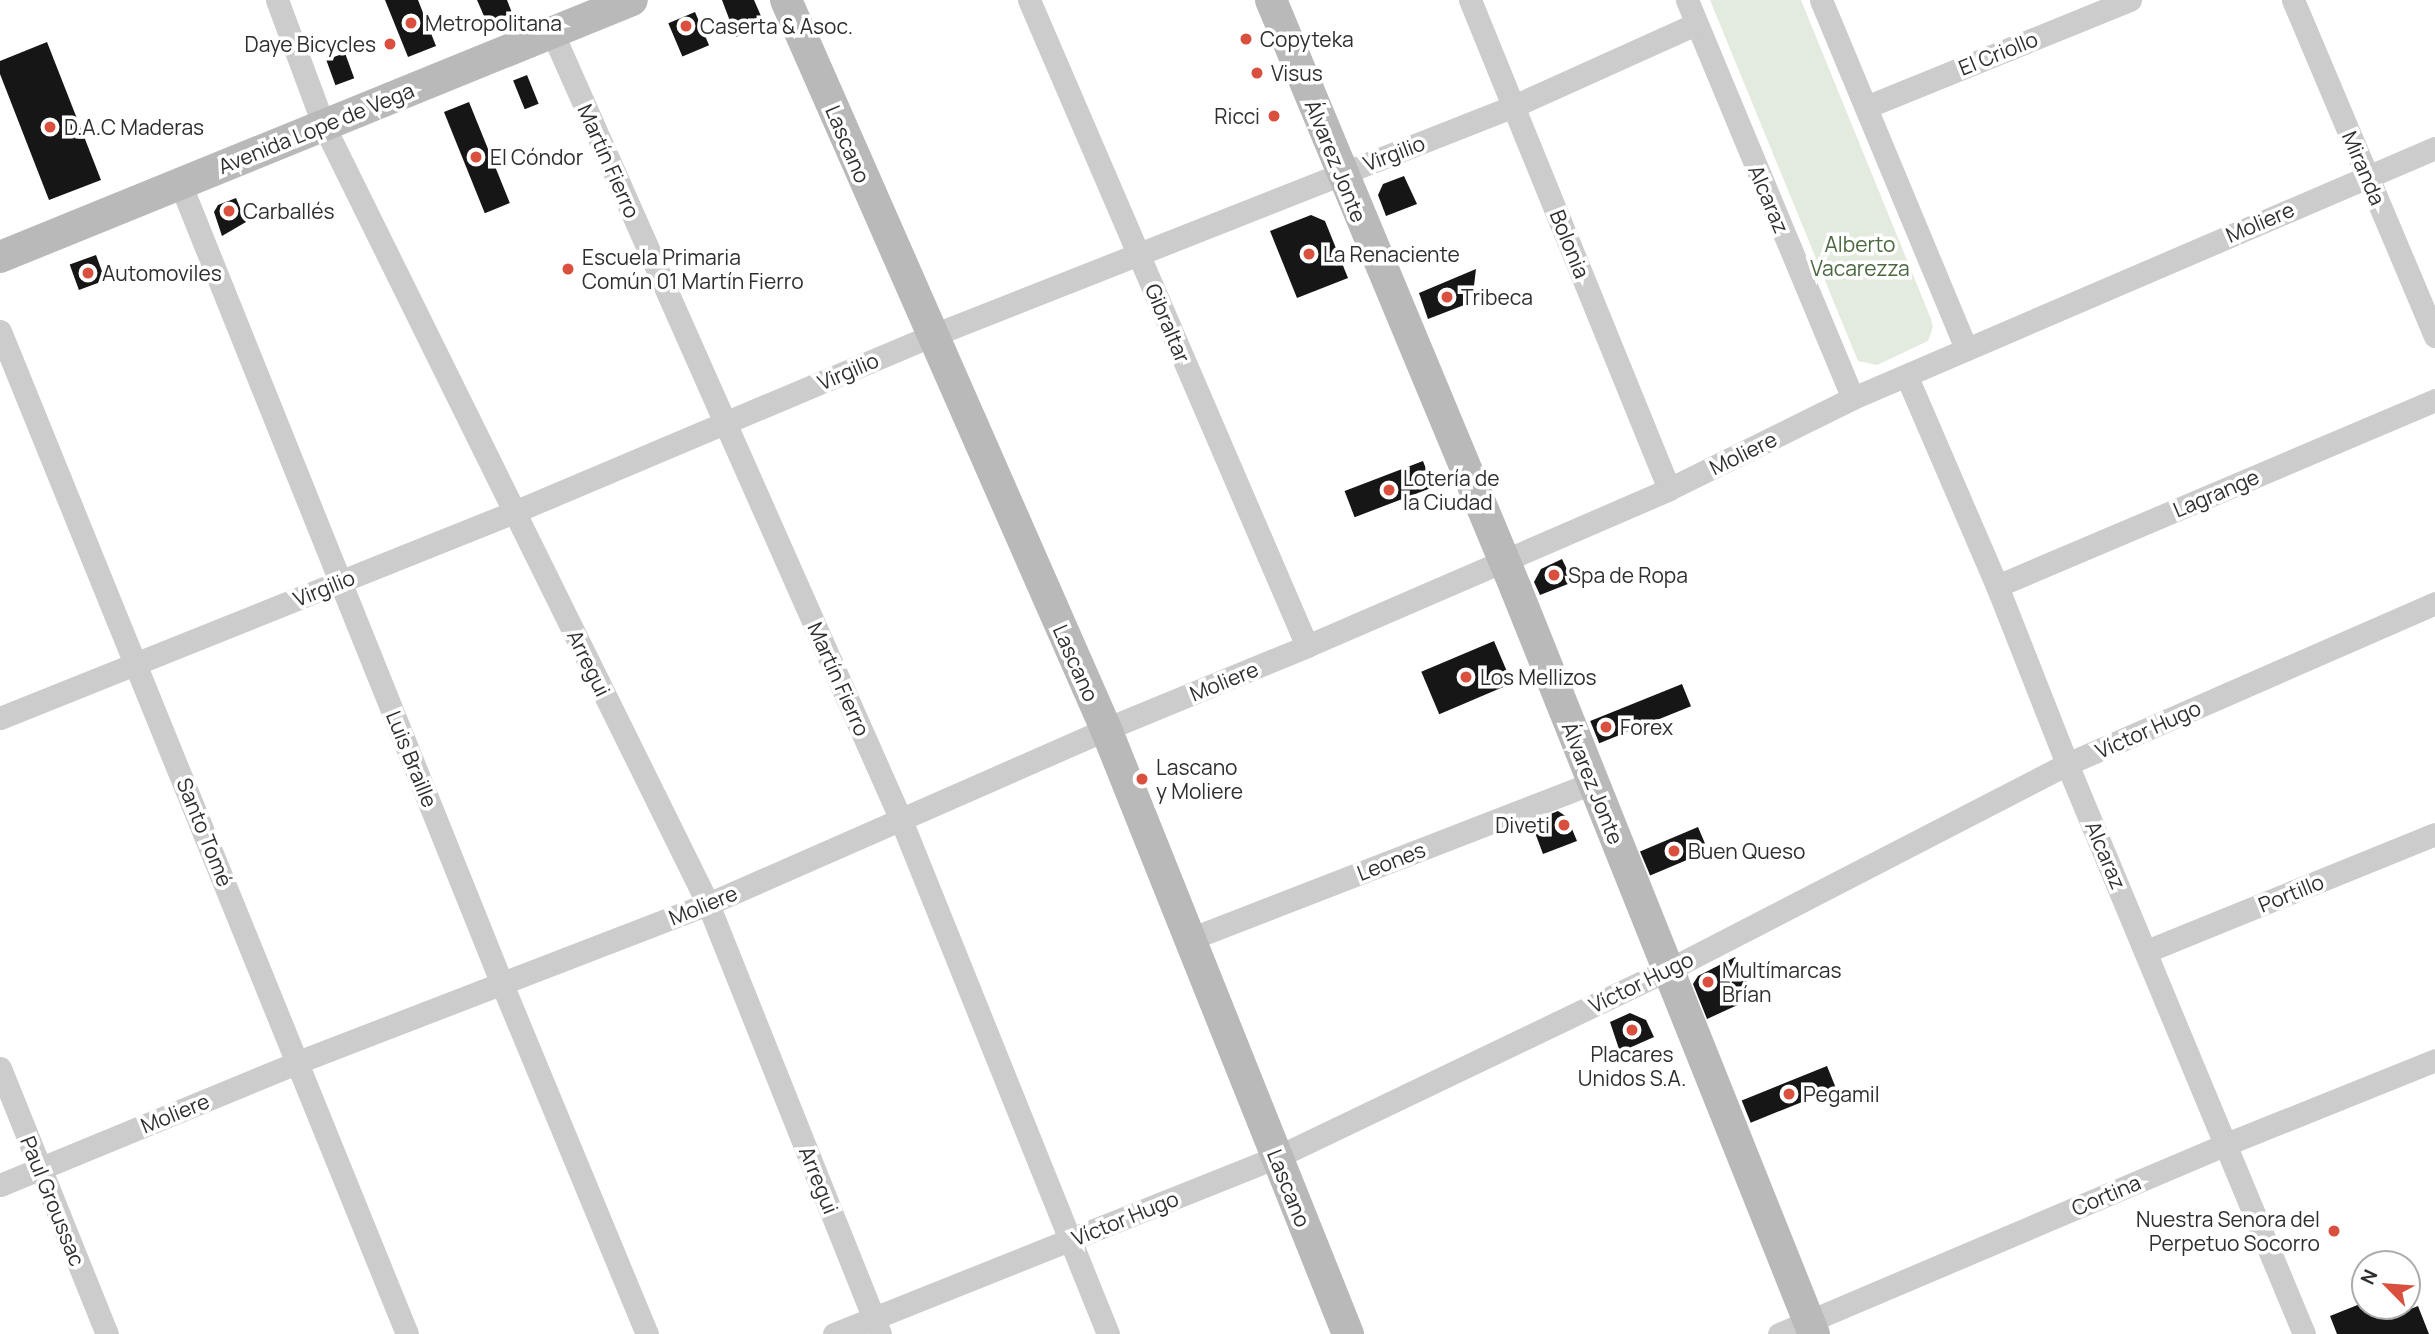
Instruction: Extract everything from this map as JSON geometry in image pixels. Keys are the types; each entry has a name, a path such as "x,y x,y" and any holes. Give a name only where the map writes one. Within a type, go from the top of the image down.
{"street":[{"name":"Arregui","path":"277,0 323,124 708,904 877,1326"},
{"name":"Avenida Lope de Vega","path":"0,257 632,0"},
{"name":"Lascano","path":"786,0 931,336 1106,729 1348,1334"},
{"name":"Gibraltar","path":"1029,0 1307,646"},
{"name":"Álvarez Jonte","path":"1271,0 1503,560 1812,1328"},
{"name":"Bolonia","path":"1470,0 1669,489"},
{"name":"Alcaraz","path":"1687,0 1853,398"},
{"path":"1821,0 1966,349"},
{"name":"El Criollo","path":"1866,107 2130,0"},
{"name":"Miranda","path":"2293,0 2435,335"},
{"name":"Virgilio","path":"0,718 514,512 931,336 1514,106 1696,24"},
{"name":"Martín Fierro","path":"552,32 901,820 1108,1334"},
{"name":"Moliere","path":"0,1185 298,1062 708,904 1106,729 1307,646 1669,489 1853,398 2435,148"},
{"name":"Luis Braille","path":"180,183 502,984 647,1334"},
{"name":"Santo Tomé","path":"0,331 407,1334"},
{"name":"Alcaraz","path":"1907,377 1997,586 2067,764 2304,1334"},
{"name":"Lagrange","path":"1997,586 2435,400"},
{"name":"Víctor Hugo","path":"834,1334 877,1326 1071,1240 1277,1157 1668,970 2067,764 2435,603"},
{"name":"Leones","path":"1191,939 1592,783"},
{"name":"Portillo","path":"2147,951 2435,834"},
{"name":"Cortina","path":"1779,1334 1812,1328 2224,1145 2435,1060"},
{"name":"Paul Groussac","path":"0,1068 107,1334"}],"green space":[{"name":"Alberto Vacarezza","path":"1710,0 1801,0 1931,319 1933,327 1928,341 1877,365 1858,361"}],"building":[{"name":"Metropolitana","path":"385,0 418,0 436,46 408,57"},
{"path":"477,0 507,0 512,13 487,23"},
{"path":"722,0 754,0 764,23 736,37"},
{"path":"695,12 709,45 682,56 668,23"},
{"name":"D.A.C Maderas","path":"47,42 101,180 49,200 0,74 0,61"},
{"path":"345,53 354,78 335,85 326,60"},
{"path":"527,75 539,104 525,109 513,81"},
{"name":"El Cóndor","path":"469,102 510,203 485,213 444,112"},
{"path":"1404,176 1417,204 1386,216 1378,195 1383,184"},
{"path":"236,198 246,222 222,236 214,212 218,205"},
{"name":"La Renaciente","path":"1311,215 1325,221 1348,278 1297,298 1270,231"},
{"name":"Automoviles","path":"96,255 105,280 79,290 70,265"},
{"name":"Tribeca","path":"1476,269 1472,302 1428,319 1419,293"},
{"name":"Lotería de la Ciudad","path":"1423,461 1433,487 1355,517 1345,491"},
{"name":"Spa de Ropa","path":"1562,559 1573,582 1540,595 1534,582 1541,569"},
{"name":"Los Mellizos","path":"1494,641 1512,683 1439,714 1421,672"},
{"path":"1682,684 1691,706 1599,743 1590,721"},
{"path":"1558,811 1567,817 1577,841 1543,854 1531,822"},
{"name":"Buen Queso","path":"1698,827 1708,851 1650,876 1640,852"},
{"path":"1735,957 1755,997 1707,1019 1693,984 1698,976"},
{"name":"Placares Unidos S.A.","path":"1630,1013 1646,1020 1654,1037 1620,1052 1610,1022"},
{"name":"Pegamil","path":"1827,1066 1836,1088 1751,1123 1742,1100"},
{"path":"2351,1308 2351,1320 2421,1320 2421,1314 2429,1334 2337,1334 2330,1316"}],"place":[{"name":"Metropolitana","path":"411,23"},
{"name":"Caserta & Asoc.","path":"686,26"},
{"name":"Copyteka","path":"1246,39"},
{"name":"Daye Bicycles","path":"390,44"},
{"name":"Visus","path":"1257,73"},
{"name":"Ricci","path":"1274,116"},
{"name":"D.A.C Maderas","path":"50,127"},
{"name":"El Cóndor","path":"476,157"},
{"name":"Carballés","path":"229,211"},
{"name":"La Renaciente","path":"1309,254"},
{"name":"Escuela Primaria Común 01 Martín Fierro","path":"568,269"},
{"name":"Automoviles","path":"88,273"},
{"name":"Tribeca","path":"1447,297"},
{"name":"Lotería de la Ciudad","path":"1389,490"},
{"name":"Spa de Ropa","path":"1554,575"},
{"name":"Los Mellizos","path":"1466,677"},
{"name":"Forex","path":"1606,727"},
{"name":"Lascano y Moliere","path":"1142,779"},
{"name":"Diveti","path":"1564,825"},
{"name":"Buen Queso","path":"1674,851"},
{"name":"Multímarcas Brían","path":"1708,982"},
{"name":"Placares Unidos S.A.","path":"1632,1030"},
{"name":"Pegamil","path":"1789,1094"},
{"name":"Nuestra Senora del Perpetuo Socorro","path":"2334,1231"}]}
